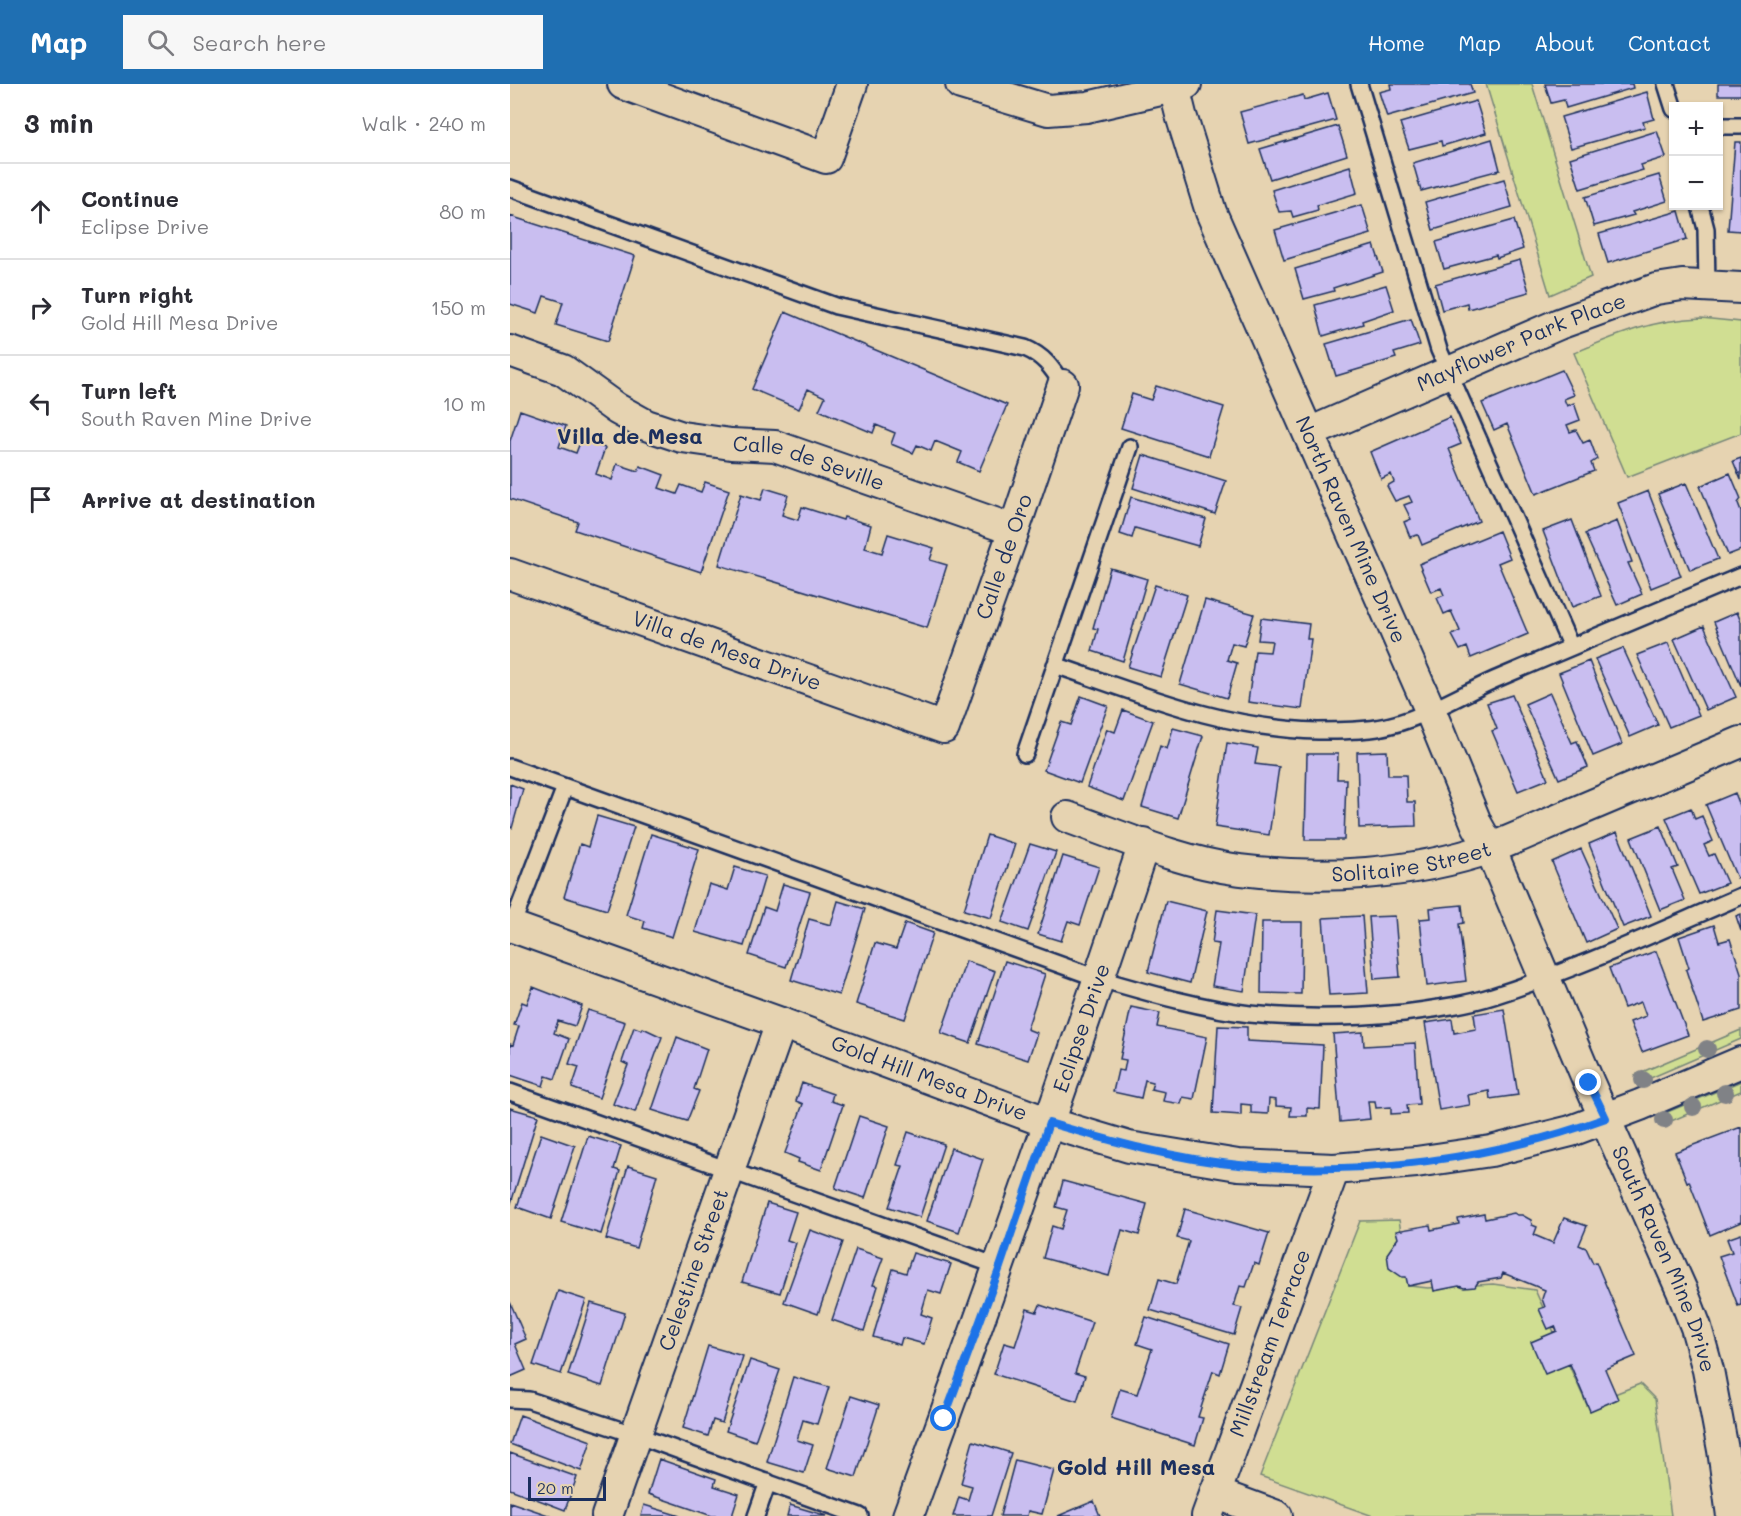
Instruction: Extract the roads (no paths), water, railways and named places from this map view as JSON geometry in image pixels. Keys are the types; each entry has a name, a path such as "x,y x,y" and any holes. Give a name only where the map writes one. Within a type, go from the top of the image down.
{"street":[{"path":"623,84 826,158 852,84"},
{"path":"961,84 1048,110 1087,107 1180,86"},
{"name":"North Raven Mine Drive","path":"1180,86 1180,116 1211,212 1430,710 1477,825 1490,848"},
{"name":"Mayflower Park Place","path":"1309,433 1598,309 1656,289 1682,285 1741,288"},
{"name":"Calle de Seville","path":"510,351 563,370 617,410 646,425 682,437 731,444 775,446 1014,530"},
{"name":"Calle de Oro","path":"944,728 1063,385"},
{"name":"Villa de Mesa Drive","path":"510,574 944,728"},
{"name":"Solitaire Street","path":"1067,817 1194,861 1239,870 1329,874 1403,867 1490,848 1741,742"},
{"name":"Eclipse Drive","path":"908,1516 1000,1267 1100,979 1144,844"},
{"name":"South Raven Mine Drive","path":"1490,848 1696,1327 1708,1370 1723,1450 1732,1516"},
{"name":"Gold Hill Mesa Drive","path":"511,928 781,1023 1049,1123 1129,1146 1193,1159 1238,1165 1334,1169 1416,1162 1491,1151 1571,1131 1741,1062"},
{"name":"Celestine Street","path":"607,1516 781,1023"},
{"name":"Millstream Terrace","path":"1211,1505 1334,1169"},
{"path":"1211,1505 1277,1516"}],"lane":[{"path":"1359,84 1439,350 1571,647"},
{"path":"1666,84 1672,102"},
{"path":"1723,126 1741,126"},
{"path":"510,188 836,306 1025,348 1048,362 1063,385"},
{"path":"1701,210 1706,229 1707,286"},
{"path":"1025,754 1130,447"},
{"path":"1055,665 1194,712 1246,724 1296,730 1335,731 1376,728 1406,721 1459,695 1741,576"},
{"path":"510,767 1100,979 1188,1003 1248,1013 1314,1018 1370,1016 1428,1010 1491,997 1545,978 1741,896"},
{"path":"511,928 566,787"},
{"path":"510,1092 1000,1267"},
{"path":"510,1399 529,1400 636,1435 860,1516"},
{"path":"756,1516 768,1482"}],"district":[{"name":"Villa de Mesa","path":"630,436"},
{"name":"Gold Hill Mesa","path":"1136,1467"}]}
